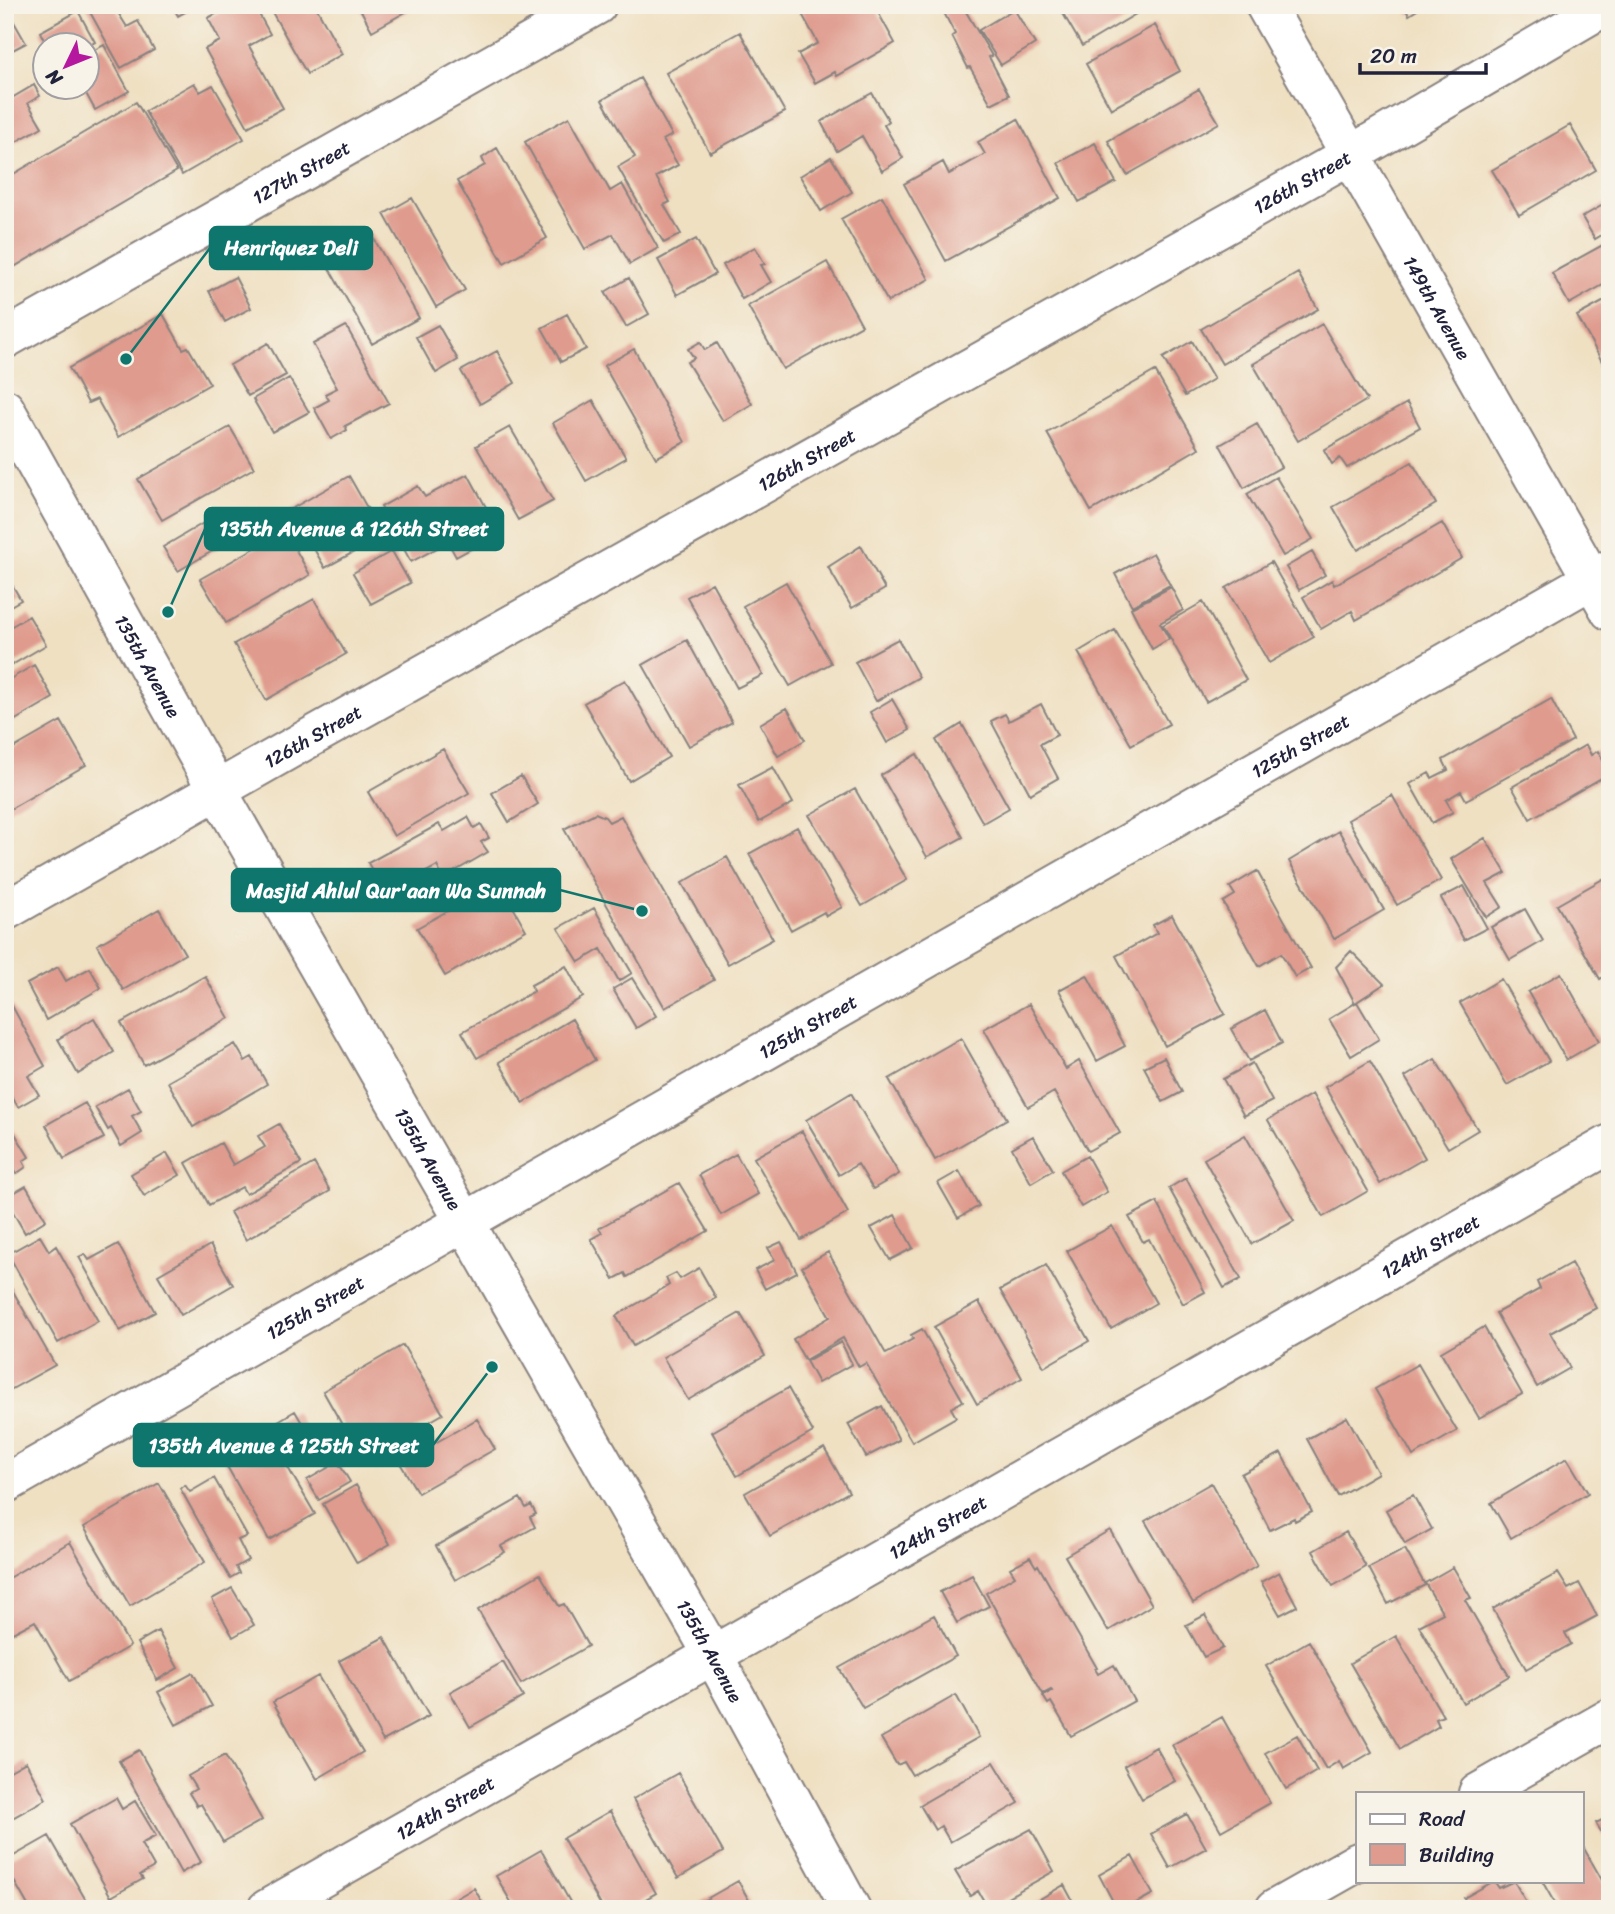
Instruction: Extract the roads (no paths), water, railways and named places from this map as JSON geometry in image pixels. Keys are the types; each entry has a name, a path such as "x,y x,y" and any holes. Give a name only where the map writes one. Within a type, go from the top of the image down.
{"street":[{"name":"127th Street","path":"5,339 597,5"},
{"name":"149th Avenue","path":"1265,5 1604,587"},
{"name":"126th Street","path":"5,911 1350,155 1607,5"},
{"name":"135th Avenue","path":"5,410 217,790 713,1655 851,1909"},
{"name":"125th Street","path":"5,1484 465,1223 1604,587"},
{"name":"124th Street","path":"267,1909 1610,1144"},
{"path":"1480,1792 1610,1718"},
{"path":"1275,1909 1356,1863"}],"place":[{"name":"Henriquez Deli","path":"126,359"},
{"name":"135th Avenue & 126th Street","path":"168,612"},
{"name":"Masjid Ahlul Qur'aan Wa Sunnah","path":"642,911"},
{"name":"135th Avenue & 125th Street","path":"492,1367"}]}
